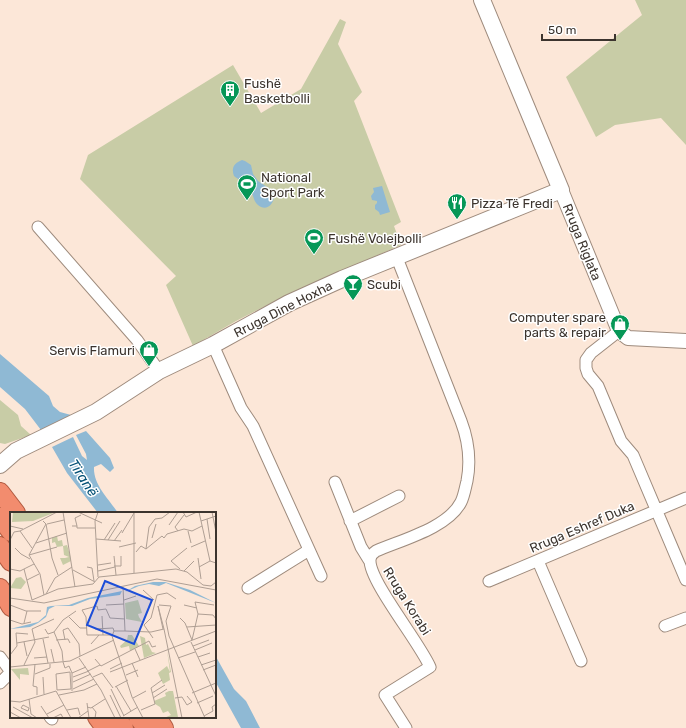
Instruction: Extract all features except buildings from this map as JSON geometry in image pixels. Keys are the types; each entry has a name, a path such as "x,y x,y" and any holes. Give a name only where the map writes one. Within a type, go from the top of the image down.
{"highway":[{"path":"0,492 15,512"},
{"path":"0,517 10,531"},
{"path":"0,546 10,560"},
{"path":"0,588 10,605"},
{"path":"97,718 105,728"},
{"path":"117,718 124,728"},
{"path":"139,718 146,728"},
{"path":"158,718 164,728"}],"main road":[{"name":"Rruga Riglata","path":"482,0 560,190"},
{"name":"Rruga Dine Hoxha","path":"0,465 23,448 96,412 159,371 212,345 289,303 560,190"},
{"name":"Rruga Dine Hoxha","path":"0,452 23,448"}],"street":[{"name":"Rruga Riglata","path":"560,190 618,330"},
{"path":"38,227 137,340 159,371"},
{"name":"Rruga Korabi","path":"397,258 466,434 470,457 464,495 461,503 454,512 428,530 409,539 376,551 369,560 382,590 422,651 430,667 385,695 406,728"},
{"path":"685,342 628,338 618,330 591,353 586,360 586,368 588,374 598,386 622,441 633,455 686,580"},
{"path":"212,345 241,408 253,426 321,576"},
{"path":"334,482 361,547 369,560"},
{"path":"350,521 399,496"},
{"name":"Rruga Eshref Duka","path":"489,581 686,498"},
{"path":"248,588 309,550"},
{"path":"538,561 581,661"},
{"path":"665,626 686,618"},
{"path":"0,657 10,671"},
{"path":"0,683 10,673"}],"green space":[{"path":"635,0 686,0 686,145 661,118 615,125 596,137 566,77 642,15"},
{"name":"National Sport Park","path":"340,19 346,22 338,44 362,92 354,101 401,222 394,226 401,245 285,296 236,321 193,346 166,285 176,276 80,179 88,155 233,65 261,113 301,89"},
{"path":"0,400 18,415 21,426 31,435 5,444 0,443"}],"water":[{"path":"242,160 251,165 253,174 258,181 273,191 274,199 268,207 265,208 258,205 254,199 250,187 234,176 234,166"},
{"path":"382,186 390,212 380,215 375,209 377,201 372,200 371,196 374,192 373,188"},
{"path":"0,354 49,396 53,406 60,412 71,415 41,430 25,409 0,387"},
{"name":"Tiranë","path":"86,431 110,458 114,468 110,472 101,464 94,467 94,474 102,492 117,512 97,512 67,473 52,447 73,437 82,456 87,460 86,454 76,435"},
{"path":"216,657 234,689 246,701 260,728 241,728 216,683"}],"place":[{"name":"Fushë Basketbolli","path":"230,107"},
{"name":"National Sport Park","path":"247,201"},
{"name":"Pizza Të Fredi","path":"457,220"},
{"name":"Fushë Volejbolli","path":"314,255"},
{"name":"Scubi","path":"353,301"},
{"name":"Computer spare parts & repair","path":"620,341"},
{"name":"Servis Flamuri","path":"149,367"}]}
